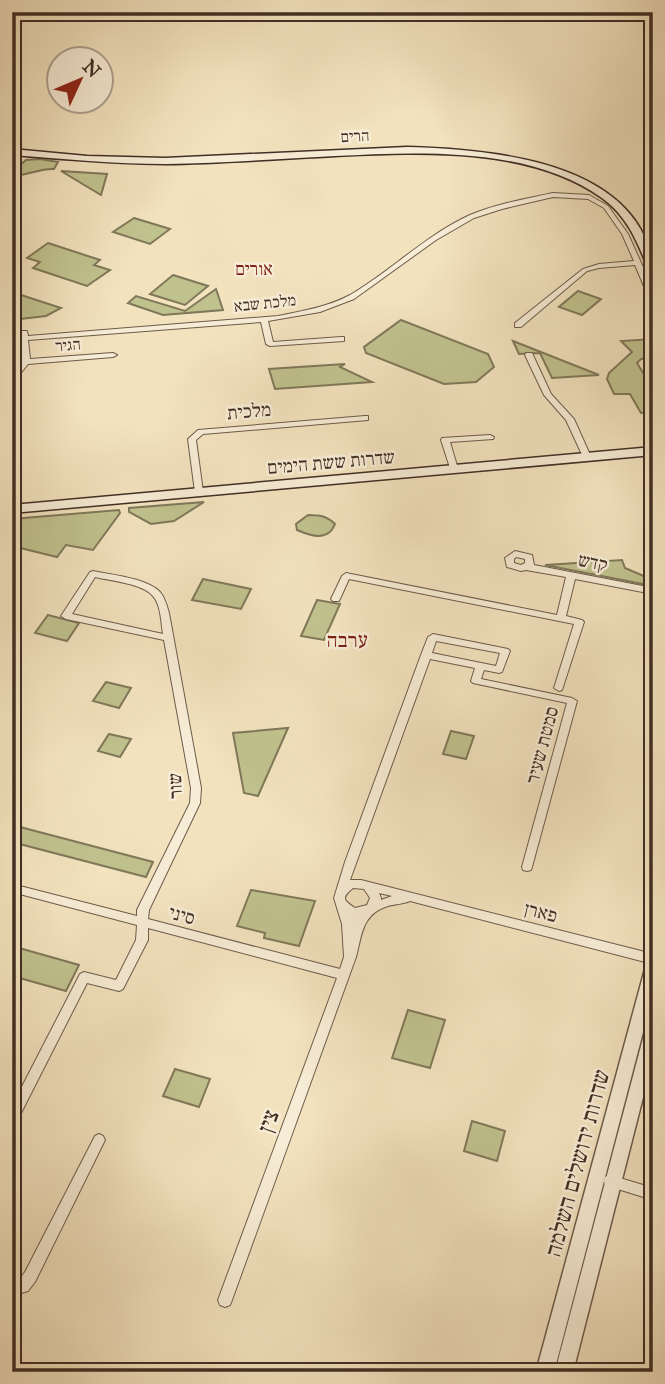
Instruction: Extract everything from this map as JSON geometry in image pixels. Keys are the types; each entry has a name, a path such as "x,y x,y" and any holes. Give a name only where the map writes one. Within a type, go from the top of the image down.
{"main road":[{"name":"הרים","path":"15,154 156,161 407,150 494,157 556,173 608,199 631,223 653,268"},
{"name":"שדרות ששת הימים","path":"12,509 199,487 585,452 653,442"},
{"name":"שדרות ששת הימים","path":"585,452 653,451"},
{"name":"שדרות ששת הימים","path":"12,499 199,487"}],"street":[{"name":"מלכת שבא","path":"12,336 304,313 351,298 448,230 486,216 555,199 589,197 601,202 613,216 653,298"},
{"path":"518,325 585,270 638,263"},
{"path":"264,318 270,344 341,339"},
{"path":"17,404 16,374 26,362 23,335"},
{"name":"הגיר","path":"26,362 113,355"},
{"path":"529,355 545,391 568,415 585,452"},
{"name":"מלכית","path":"199,487 192,439 201,432 365,418"},
{"path":"452,464 445,440 490,437"},
{"name":"קדש","path":"527,567 653,591"},
{"name":"שור","path":"12,1119 84,977 119,986 142,940 144,910 196,798 168,638 161,601 156,593 140,585 93,574 66,616 168,638"},
{"path":"336,599 346,576 579,622 559,688"},
{"path":"561,618 571,576"},
{"name":"צין","path":"350,957 348,924 341,898 350,862 433,637 505,651 499,670 480,667"},
{"path":"426,655 480,667"},
{"name":"סמטת שעיר","path":"480,667 476,681 572,701 527,867"},
{"path":"350,862 355,877 365,885 376,895 370,909 354,913 341,898 348,886 365,885"},
{"name":"פארן","path":"365,885 653,959"},
{"name":"סיני","path":"12,888 343,975"},
{"name":"פארן","path":"370,909 396,900 421,900"},
{"name":"צין","path":"225,1300 350,957 360,921 370,909"},
{"name":"שדרות ירושלים השלמה","path":"545,1372 653,965"},
{"name":"שדרות ירושלים השלמה","path":"564,1372 653,1027"},
{"path":"12,1289 23,1286 30,1277 99,1140"},
{"path":"597,1176 653,1194"}],"green space":[{"path":"26,160 58,162 54,169 12,176 12,172"},
{"path":"61,171 107,174 101,195"},
{"path":"134,218 170,229 150,244 113,232"},
{"path":"48,243 100,260 94,265 110,270 87,286 33,268 40,262 27,258"},
{"path":"173,275 208,286 185,305 150,294"},
{"path":"216,289 223,310 163,315 128,303 136,296 185,311"},
{"path":"578,291 601,299 582,315 559,307"},
{"path":"12,292 61,308 46,316 12,320"},
{"path":"401,320 488,354 494,367 476,382 444,384 366,353 364,347"},
{"path":"653,339 653,358 641,359 637,363 653,389 653,412 641,413 630,394 614,394 607,379 609,373 632,352 621,341"},
{"path":"513,341 599,375 552,378 540,353 519,354"},
{"path":"345,364 340,367 372,382 275,389 269,369"},
{"path":"204,502 174,521 151,524 129,512 129,508"},
{"path":"119,510 120,513 93,550 66,545 57,557 12,546 12,519"},
{"path":"308,515 323,516 335,524 328,533 319,536 297,530 296,524"},
{"path":"622,560 625,568 653,580 653,586 545,565"},
{"path":"203,579 251,589 241,609 192,600"},
{"path":"317,600 340,604 324,640 301,636"},
{"path":"48,615 79,623 67,641 35,633"},
{"path":"106,682 131,688 119,708 93,701"},
{"path":"288,728 258,796 244,793 233,733"},
{"path":"451,731 474,736 466,759 443,754"},
{"path":"109,734 131,739 120,757 98,751"},
{"path":"20,827 153,862 146,877 12,842"},
{"path":"251,890 315,901 299,946 264,938 265,933 237,926"},
{"path":"12,946 79,965 66,991 12,976"},
{"path":"408,1010 445,1020 430,1068 392,1058"},
{"path":"175,1069 210,1079 199,1107 163,1096"},
{"path":"472,1121 505,1131 497,1161 464,1151"}],"district":[{"name":"אורים","path":"254,269"},
{"name":"ערבה","path":"347,640"}]}
